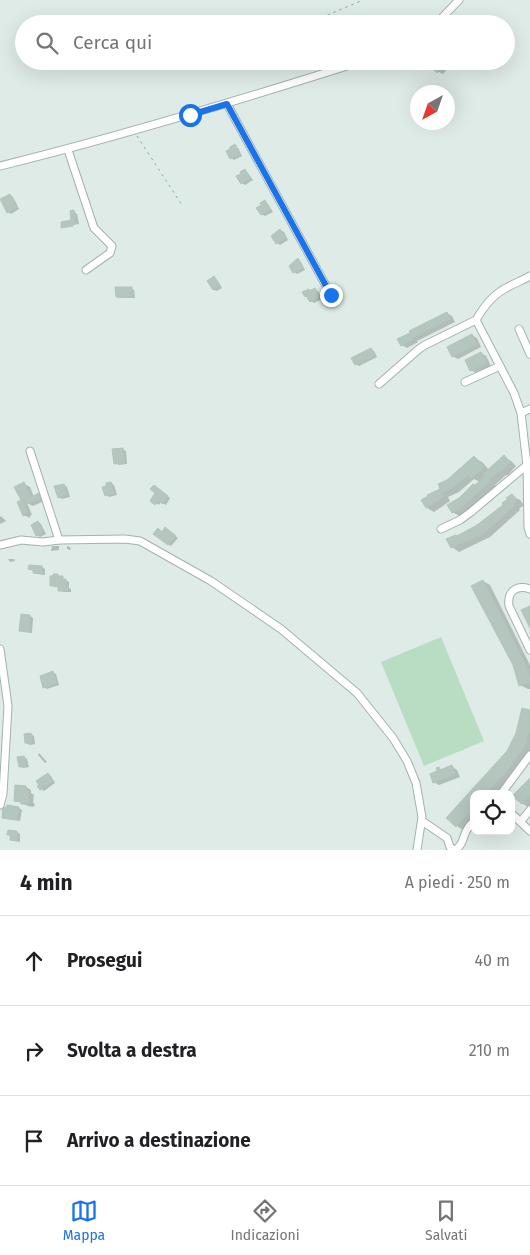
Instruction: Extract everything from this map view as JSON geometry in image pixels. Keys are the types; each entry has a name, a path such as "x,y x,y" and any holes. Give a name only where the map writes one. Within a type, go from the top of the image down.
{"street":[{"path":"444,15 458,0"},
{"path":"0,166 68,150 227,104 335,70"},
{"path":"227,104 331,295"},
{"path":"68,150 94,228 112,246 110,253 86,270"},
{"path":"379,384 419,349 476,320 483,308 495,295 530,276"},
{"path":"520,282 530,281"},
{"path":"476,320 514,393 521,414 527,465 528,527 530,534"},
{"path":"518,329 530,354"},
{"path":"465,382 500,366"},
{"path":"521,414 530,409"},
{"path":"30,451 59,540"},
{"path":"441,529 460,520 471,512 527,465"},
{"path":"0,545 20,540 44,542 125,539 140,541 210,581 281,630 357,693 393,738 407,761 416,783 422,817 416,850"},
{"path":"530,589 523,587 516,589 510,594 508,606 530,650"},
{"path":"0,649 8,706 3,794 0,806"},
{"path":"504,790 530,755"},
{"path":"521,821 530,810"},
{"path":"515,816 530,831"},
{"path":"422,821 447,838 450,847 454,850 457,849 464,839 470,826"}],"path":[{"path":"328,15 362,0"},
{"path":"134,131 182,205"}],"green space":[{"path":"441,637 484,741 424,766 381,662"}],"building":[{"path":"235,144 240,154 230,159 226,151"},
{"path":"245,169 250,178 241,184 236,176"},
{"path":"10,194 17,208 7,213 0,199"},
{"path":"265,200 270,210 261,215 256,208"},
{"path":"74,210 76,224 61,228 61,222 71,220 70,211"},
{"path":"280,229 286,238 276,244 271,236"},
{"path":"298,258 303,268 293,273 289,266"},
{"path":"214,276 220,285 213,290 207,281"},
{"path":"115,287 132,287 132,297 116,297"},
{"path":"315,288 320,297 310,302 302,292"},
{"path":"447,312 450,319 412,338 401,346 397,339"},
{"path":"472,334 477,344 452,357 447,347"},
{"path":"371,348 375,356 355,365 351,358"},
{"path":"481,352 487,363 470,371 465,360"},
{"path":"123,448 125,463 114,464 112,449"},
{"path":"504,455 510,462 506,467 489,480 490,482 461,508 452,513 447,505 459,498 473,484 475,485 485,476 483,474"},
{"path":"474,456 484,467 471,479 468,475 452,488 442,493 444,497 426,508 421,500 440,489 438,484 447,480"},
{"path":"24,482 31,497 39,493 41,498 26,504 23,500 28,512 23,516 17,502 21,500 14,487"},
{"path":"111,482 114,494 105,496 102,487 106,486 106,483"},
{"path":"64,484 67,495 58,498 54,486"},
{"path":"154,485 168,496 163,504 158,501 155,505 150,501 155,493 150,489"},
{"path":"512,494 517,500 514,506 483,534 451,548 446,539 457,536 477,525 503,505 502,503 508,499 506,498"},
{"path":"38,521 43,532 36,536 31,525"},
{"path":"165,527 176,536 168,545 153,534 158,528 162,532"},
{"path":"29,565 42,566 42,574 33,573 33,570 28,569"},
{"path":"53,574 58,574 58,576 63,576 63,579 66,579 68,591 58,591 58,586 50,586 50,576 53,576"},
{"path":"483,580 523,660 530,676 530,682 519,686 513,665 471,586"},
{"path":"530,606 530,628 521,610"},
{"path":"21,614 30,615 29,632 19,631"},
{"path":"53,671 57,683 43,688 40,676"},
{"path":"522,708 530,710 530,731 525,740 527,741 513,764 490,790 471,790 507,751 516,733"},
{"path":"31,733 32,743 25,743 24,734"},
{"path":"24,756 26,766 19,767 17,757"},
{"path":"452,765 455,774 433,783 430,774 437,771 436,768 439,767 440,770"},
{"path":"48,773 53,781 40,790 36,781"},
{"path":"530,778 530,795 522,804 515,798 515,793"},
{"path":"15,785 26,786 26,790 29,791 28,798 30,802 21,804 21,802 14,801"},
{"path":"470,792 470,812 456,827 446,818"},
{"path":"7,805 19,807 17,820 2,818 3,807 6,808"},
{"path":"8,830 17,831 17,841 10,840 10,835 7,835"}],"route":[{"path":"190,115 227,104 331,295"}]}
